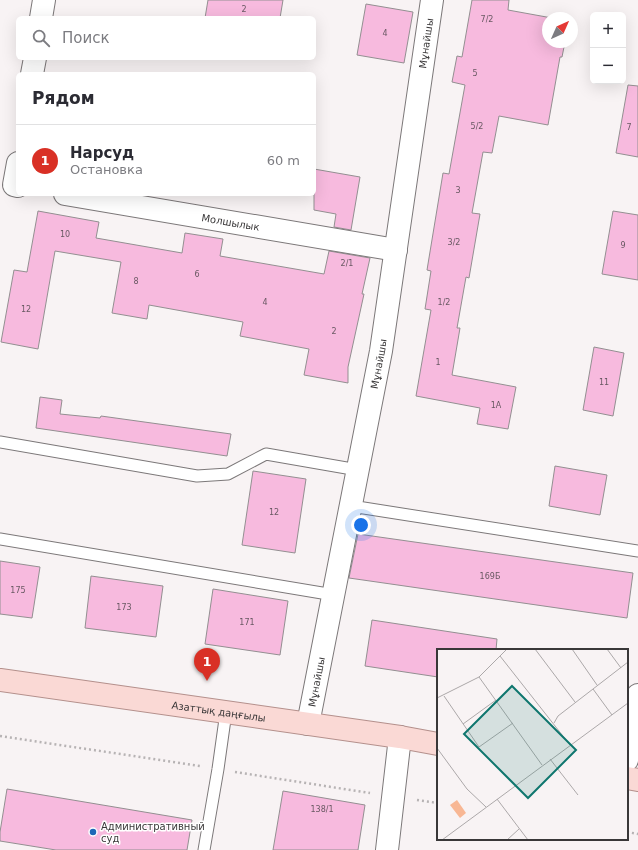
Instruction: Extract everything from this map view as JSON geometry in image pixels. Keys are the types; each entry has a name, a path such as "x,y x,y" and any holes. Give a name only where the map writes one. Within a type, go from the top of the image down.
{"main road":[{"name":"Азаттық даңғылы","path":"0,680 400,737 437,744"},
{"path":"628,778 638,780"}],"street":[{"path":"41,16 44,0"},
{"name":"Мұнайшы","path":"308,724 381,351 432,0"},
{"path":"32,72 34,60"},
{"name":"Молшылык","path":"77,196 396,250"},
{"path":"628,754 638,696"},
{"path":"387,850 400,737"}],"lane":[{"path":"0,442 198,476 228,474 266,454 358,470"},
{"path":"351,506 638,551"},
{"path":"0,539 334,595"},
{"path":"204,850 226,712"}],"path":[{"path":"628,832 638,834"}],"building":[{"path":"208,0 283,0 280,16 205,16"},
{"path":"472,0 509,0 508,10 542,16 542,48 564,48 562,57 560,57 548,125 499,116 492,153 483,152 472,213 480,214 469,278 466,277 457,328 460,328 452,375 516,387 508,429 477,424 480,408 416,396 431,310 425,309 431,271 427,270 443,173 449,174 465,85 452,82 457,56 462,57"},
{"path":"366,4 413,12 404,63 357,55"},
{"path":"628,85 638,86 638,157 616,153"},
{"path":"316,169 360,177 351,230 334,227 336,214 314,210 314,196 316,196"},
{"path":"38,211 99,222 96,238 182,253 185,233 223,239 220,256 324,274 329,251 370,258 362,294 364,294 348,367 348,383 304,375 309,349 240,336 243,322 149,305 147,319 112,313 121,262 55,251 38,349 1,342 14,270 27,272"},
{"path":"613,211 638,215 638,280 602,274"},
{"path":"594,347 624,353 613,416 583,410"},
{"path":"40,397 62,400 60,414 100,418 101,416 231,434 227,456 36,428"},
{"path":"555,466 607,475 600,515 549,506"},
{"path":"253,471 306,479 295,553 242,545"},
{"path":"358,534 633,573 627,618 349,578"},
{"path":"0,561 40,567 32,618 0,614"},
{"path":"91,576 163,586 156,637 85,628"},
{"path":"213,589 288,601 280,655 205,644"},
{"path":"372,620 497,639 496,649 437,649 437,677 365,666"},
{"path":"7,789 192,820 187,850 56,850 0,841 0,832"},
{"path":"283,791 365,805 358,850 273,850"}],"place":[{"name":"Нарсуд","path":"207,681"},
{"name":"Административный суд","path":"93,832"}]}
